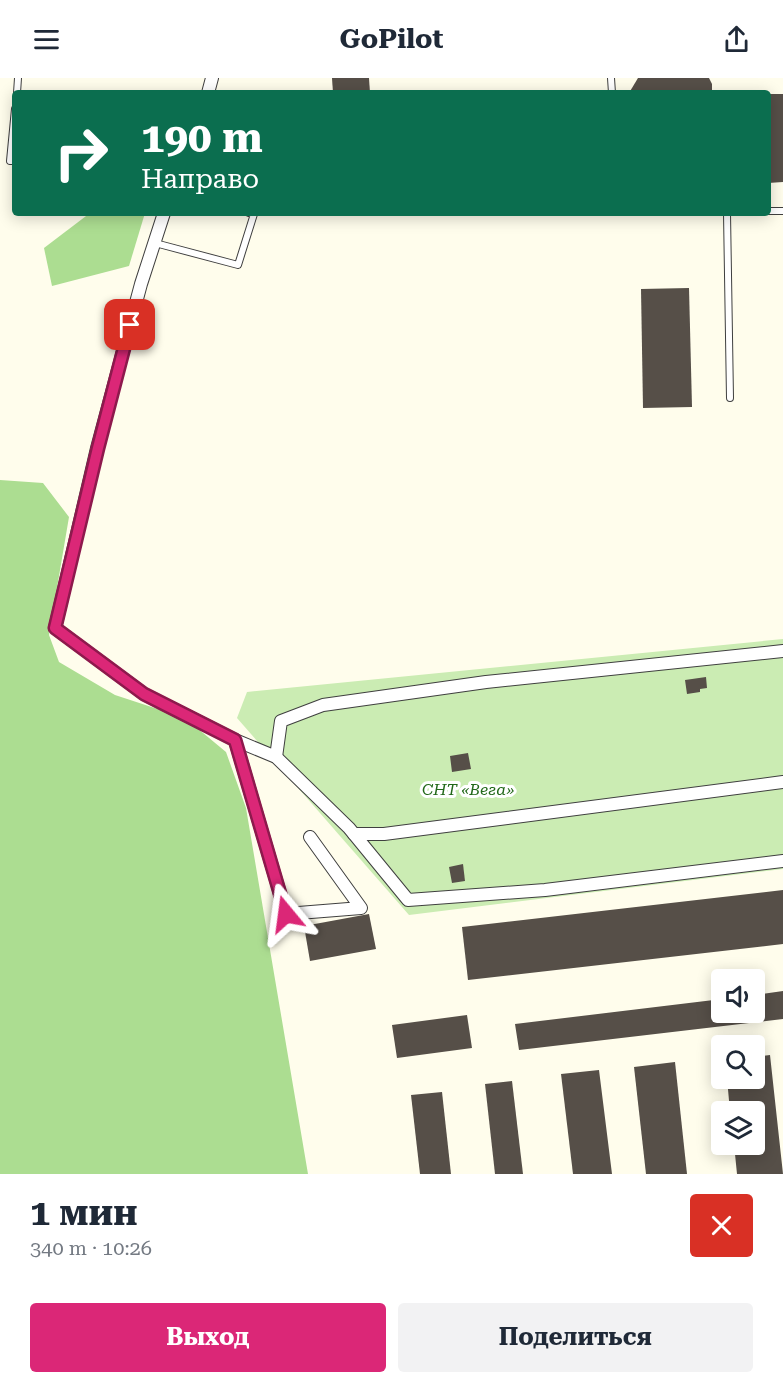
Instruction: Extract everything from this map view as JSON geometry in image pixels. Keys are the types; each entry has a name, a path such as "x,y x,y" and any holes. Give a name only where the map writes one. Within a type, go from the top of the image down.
{"street":[{"path":"163,216 141,284 109,404 55,628 144,694 276,758 354,834 408,900 545,890 783,861"},
{"path":"276,758 281,721 323,705 486,682 783,651"},
{"path":"235,740 286,914 361,908 310,837"},
{"path":"354,834 384,834 783,782"}],"lane":[{"path":"12,135 9,161 12,161"},
{"path":"155,243 238,266 253,216"},
{"path":"727,216 730,398"}],"green space":[{"path":"86,216 144,216 129,266 52,286 44,248"},
{"path":"0,480 43,483 69,517 49,635 59,662 115,695 185,718 226,752 246,808 308,1174 0,1174"},
{"name":"СНТ «Вега»","path":"783,639 783,869 409,915 237,718 247,692"}],"building":[{"path":"332,78 369,78 370,90 333,90"},
{"path":"638,78 709,78 712,84 712,90 631,90"},
{"path":"771,94 783,94 783,182 771,183"},
{"path":"689,288 692,407 643,408 641,289"},
{"path":"706,677 707,688 700,689 700,692 687,694 685,680"},
{"path":"468,753 471,769 452,772 450,756"},
{"path":"463,864 465,881 452,883 449,867"},
{"path":"783,890 783,944 468,980 462,927"},
{"path":"369,914 376,949 310,961 304,926"},
{"path":"783,991 783,1019 765,1021 765,993"},
{"path":"711,1000 711,1023 749,1023 519,1050 515,1024"},
{"path":"467,1015 472,1048 397,1058 392,1025"},
{"path":"770,1055 783,1174 737,1174 735,1155 765,1155 765,1101 729,1101 728,1089 765,1089 765,1056"},
{"path":"675,1062 687,1174 646,1174 634,1067"},
{"path":"599,1070 612,1174 573,1174 561,1074"},
{"path":"512,1081 523,1174 495,1174 485,1084"},
{"path":"442,1092 451,1174 420,1174 411,1095"}],"route":[{"path":"130,325 55,628 144,694 235,740 286,914"}]}
